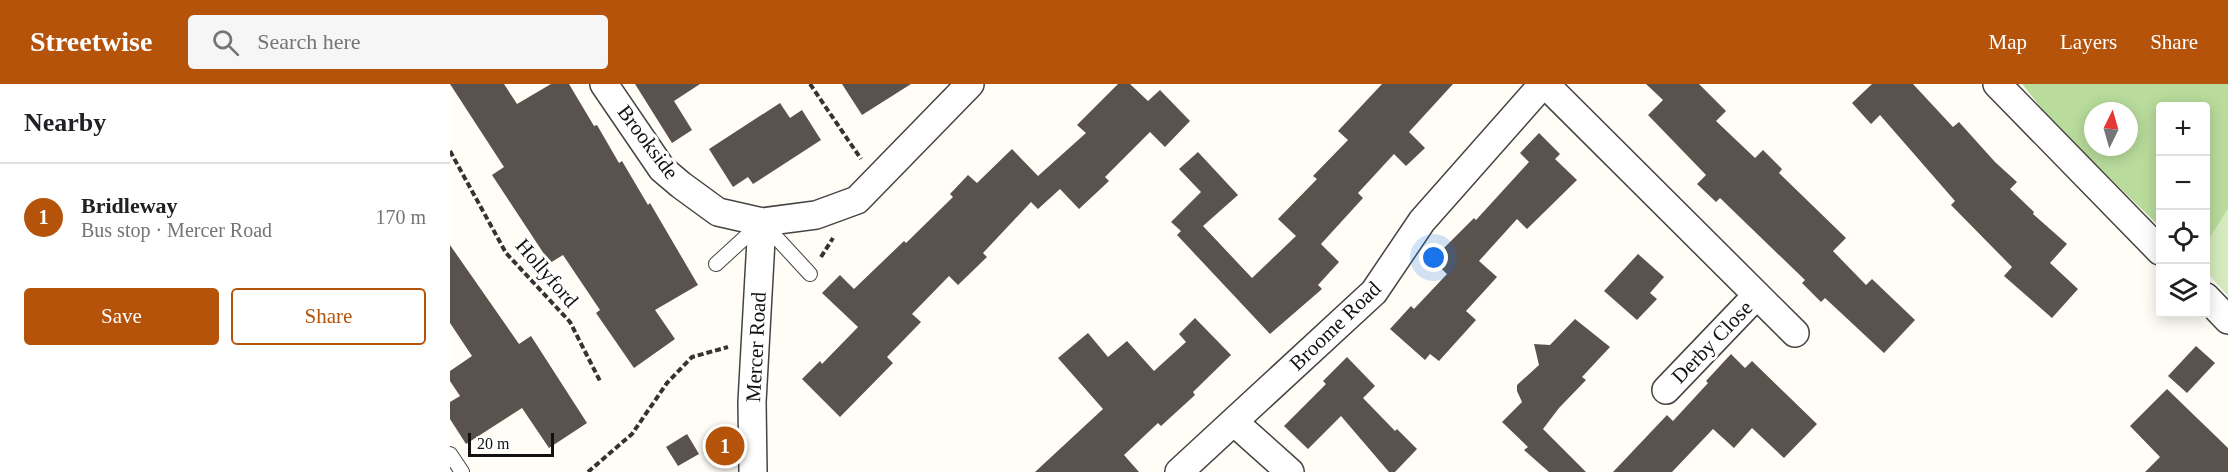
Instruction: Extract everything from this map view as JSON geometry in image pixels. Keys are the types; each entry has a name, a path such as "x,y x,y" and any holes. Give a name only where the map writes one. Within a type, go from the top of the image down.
{"street":[{"name":"Brookside","path":"604,84 662,169 718,212 762,222"},
{"path":"762,222 816,215 857,200 970,84"},
{"name":"Broome Road","path":"1179,472 1374,292 1422,221 1544,84 1795,333"},
{"path":"1997,84 2156,247"},
{"name":"Mercer Road","path":"753,472 752,411 762,222"},
{"name":"Derby Close","path":"1666,390 1757,295"},
{"path":"2210,302 2228,320"},
{"path":"1234,422 1290,472"}],"lane":[{"path":"716,264 762,222 810,274"},
{"path":"450,454 462,472"}],"path":[{"path":"810,84 876,182"},
{"name":"Hollyford","path":"450,151 506,253 570,322 601,383"},
{"path":"588,472 632,434 667,382 692,357 729,347 756,347"}],"green space":[{"path":"2022,84 2228,84 2228,209 2210,238 2210,102 2156,102 2156,223 2087,156 2138,156 2138,102 2084,102 2084,153 2053,123"},
{"path":"2228,209 2228,296 2210,276 2210,238"}],"building":[{"path":"450,84 504,84 517,104 551,84 569,84 619,163 622,161 648,205 650,203 698,285 655,310 675,339 634,368 596,313 600,310 563,255 550,263 492,175 504,167"},
{"path":"635,84 700,84 674,101 692,130 672,143"},
{"path":"842,84 911,84 862,115"},
{"path":"1118,84 1130,84 1148,101 1160,90 1190,121 1165,147 1150,132 1105,177 1109,181 1079,209 1060,189 1038,209 1031,202 983,253 987,257 958,285 949,276 912,314 921,322 887,357 893,363 840,417 802,379 820,361 822,364 858,327 822,293 840,275 854,289 953,197 950,194 968,175 977,183 1012,149 1038,176 1086,133 1077,125"},
{"path":"1382,84 1453,84 1409,132 1425,148 1406,166 1394,154 1358,193 1363,198 1321,244 1339,262 1318,285 1322,289 1270,334 1177,235 1181,231 1171,222 1201,192 1179,169 1198,152 1238,195 1203,226 1252,278 1296,236 1278,219 1317,179 1313,176 1348,140 1338,131"},
{"path":"1646,84 1699,84 1726,111 1716,121 1755,158 1763,150 1782,169 1779,173 1846,238 1833,251 1866,285 1872,279 1915,320 1884,353 1825,298 1821,302 1802,283 1805,280 1720,198 1716,202 1697,184 1706,175 1648,115 1663,100"},
{"path":"1872,84 1913,84 1953,127 1959,122 1995,162 2017,182 2010,189 2034,212 2033,214 2067,244 2050,263 2078,289 2052,318 2004,276 2012,267 1951,205 1955,201 1880,115 1871,124 1852,103"},
{"path":"780,103 790,118 802,110 821,140 753,184 748,177 733,187 709,149"},
{"path":"1539,133 1560,154 1555,159 1577,180 1527,229 1517,219 1479,261 1497,277 1466,311 1476,320 1439,361 1430,354 1425,360 1390,329 1411,306 1414,309 1447,274 1432,260 1474,218 1476,220 1529,162 1520,153"},
{"path":"450,245 519,344 531,336 587,423 549,448 522,408 466,444 450,419 450,402 460,396 450,381 450,371 472,356 450,323"},
{"path":"1638,254 1664,277 1650,293 1657,299 1637,320 1604,291"},
{"path":"1195,318 1231,355 1193,392 1195,395 1161,426 1158,423 1124,455 1139,472 1035,472 1103,409 1058,358 1088,333 1108,357 1127,341 1154,371 1186,342 1179,334"},
{"path":"1575,319 1610,347 1582,377 1586,380 1559,408 1543,429 1586,472 1549,472 1524,450 1528,447 1502,422 1522,402 1517,385 1539,365 1534,344 1550,345"},
{"path":"2196,346 2215,363 2187,393 2168,376"},
{"path":"1731,354 1745,368 1752,361 1817,424 1784,458 1752,428 1734,448 1713,429 1672,472 1613,472 1667,415 1673,421"},
{"path":"1347,357 1375,386 1363,398 1395,431 1397,429 1417,449 1395,472 1389,472 1341,416 1308,449 1284,426 1326,384 1323,381"},
{"path":"2167,389 2228,448 2228,472 2145,472 2160,457 2130,426"},
{"path":"687,434 699,454 678,466 666,447"}],"place":[{"name":"Bridleway","path":"725,446"}]}
